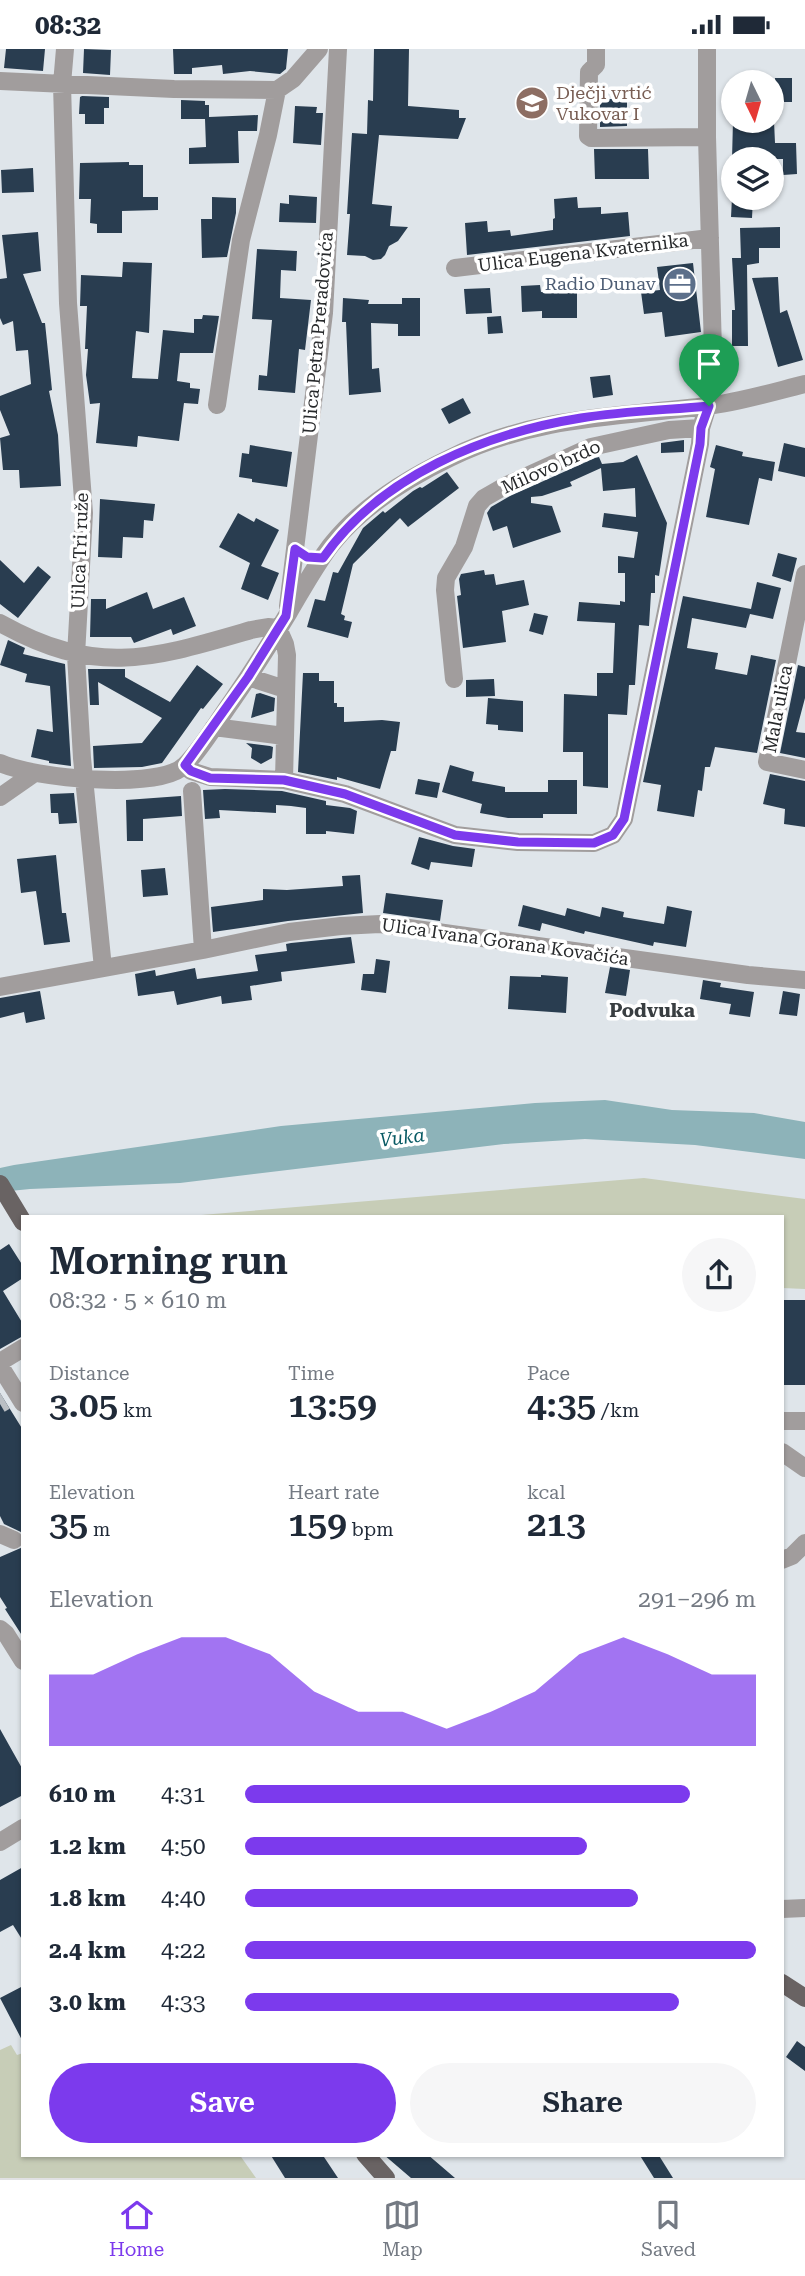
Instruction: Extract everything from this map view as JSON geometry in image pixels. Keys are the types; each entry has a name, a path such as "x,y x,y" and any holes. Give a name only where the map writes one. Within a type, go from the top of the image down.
{"main road":[{"path":"0,1184 21,1219"},
{"path":"784,1984 805,1998"},
{"path":"368,2157 386,2178"}],"street":[{"name":"Uilca Tri ruže","path":"65,49 62,85 68,303 85,513 76,655 82,758 103,968"},
{"path":"0,81 276,90 293,79 320,49"},
{"name":"Ulica Petra Preradovića","path":"282,622 295,549 324,313 338,49"},
{"path":"596,49 596,65 589,72 588,136 707,137"},
{"name":"Ulica Eugena Kvaternika","path":"707,49 714,386 709,406"},
{"path":"217,405 241,240 268,135 276,90"},
{"name":"Ulica Eugena Kvaternika","path":"455,268 710,238"},
{"path":"0,763 33,773 86,778 144,779 174,773 185,765 214,727 323,558 353,523 381,499 430,468 485,442 524,430 581,418 709,406 805,384"},
{"path":"185,765 191,771 210,778 284,780 345,794 455,835 550,843 594,843 613,835 624,819 700,444 701,428 709,406"},
{"name":"Milovo brdo","path":"454,679 446,578 464,547 477,506 505,486 591,447 669,430 701,428"},
{"path":"295,549 307,557 323,558"},
{"name":"Mala ulica","path":"805,574 767,762 805,770"},
{"path":"0,623 20,634 76,655 107,659 148,657 282,622"},
{"path":"282,622 287,655 284,780"},
{"path":"248,677 285,689"},
{"path":"214,727 284,736"},
{"path":"0,797 33,773"},
{"path":"192,791 203,950"},
{"name":"Ulica Ivana Gorana Kovačića","path":"0,987 289,932 380,924 748,975 805,980"},
{"path":"15,1399 0,1364 21,1349"},
{"path":"784,1421 805,1420"},
{"path":"784,1453 805,1468"},
{"path":"784,1559 792,1556 805,1543"},
{"path":"0,1629 21,1658"},
{"path":"0,1842 21,1829"},
{"path":"784,1909 805,1908"}],"green space":[{"path":"644,1178 805,1199 805,1289 784,1288 784,1215 201,1215"},
{"path":"11,2045 17,2055 21,2054 21,2157 241,2157 256,2178 0,2178 0,2050"}],"water":[{"name":"Vuka","path":"605,1100 672,1110 754,1113 805,1122 805,1159 695,1145 585,1139 504,1144 180,1183 0,1192 0,1168 14,1165 281,1126 535,1103"}],"building":[{"path":"6,49 45,49 43,71 4,68"},
{"path":"84,49 111,50 110,75 83,73"},
{"path":"173,49 288,49 286,69 280,74 250,71 223,74 222,65 192,68 192,74 174,74"},
{"path":"374,49 409,49 408,106 459,110 459,118 466,118 458,139 379,135 372,204 392,206 390,226 408,227 398,241 389,246 381,259 373,260 365,256 347,255 350,214 347,214 352,133 367,134 368,100 373,101"},
{"path":"784,78 792,78 792,102 784,102"},
{"path":"82,96 109,97 109,108 104,108 104,124 85,124 85,114 79,114"},
{"path":"600,99 627,99 627,126 600,127"},
{"path":"181,100 205,101 205,105 209,105 209,117 258,115 257,131 238,131 239,163 189,164 189,148 206,147 205,119 181,119"},
{"path":"295,106 317,107 316,113 323,113 321,145 293,143"},
{"path":"733,133 775,133 775,143 796,143 797,174 784,175 784,147 732,147"},
{"path":"594,149 648,149 649,179 595,179"},
{"path":"129,162 129,165 143,165 143,197 158,197 158,210 122,211 122,233 97,233 97,224 90,223 91,199 79,199 80,163"},
{"path":"33,168 34,192 2,193 1,170"},
{"path":"289,195 317,197 316,223 279,222 280,203 289,204"},
{"path":"212,197 236,198 236,213 227,257 202,258 201,219 212,219"},
{"path":"577,197 578,208 601,207 601,214 628,212 630,236 467,255 465,223 487,221 488,232 510,230 511,236 553,230 554,199"},
{"path":"731,210 752,210 752,218 731,217"},
{"path":"780,227 780,248 759,248 759,263 747,265 748,346 732,346 732,310 735,310 732,258 741,258 740,228"},
{"path":"38,232 41,271 23,274 42,323 45,323 52,390 49,391 58,435 61,486 20,488 19,470 3,470 0,438 10,435 0,410 0,396 31,384 28,350 16,351 13,321 3,325 0,318 0,279 7,278 2,235"},
{"path":"257,249 297,251 296,271 281,270 280,298 311,300 305,350 299,349 295,393 258,390 259,375 267,376 272,320 252,319"},
{"path":"123,262 152,263 149,333 136,331 132,378 158,379 163,330 194,333 194,319 202,319 203,315 219,316 213,353 180,353 177,381 190,383 190,388 200,389 198,404 184,403 179,441 138,436 137,447 96,443 100,403 90,404 86,375 88,349 85,349 87,306 80,306 81,275 122,277"},
{"path":"693,263 701,332 665,337 662,312 644,314 641,292 660,290 657,267"},
{"path":"778,277 780,313 787,310 803,360 778,367 752,278"},
{"path":"540,285 541,292 577,292 577,318 542,318 542,311 522,312 521,286"},
{"path":"490,288 492,313 466,314 464,289"},
{"path":"343,298 369,300 368,304 402,304 402,298 420,298 420,336 398,336 398,324 371,323 372,369 379,368 381,392 349,395 346,322 342,322"},
{"path":"501,316 503,333 488,334 487,317"},
{"path":"610,375 613,395 593,398 590,377"},
{"path":"463,398 471,413 449,424 441,409"},
{"path":"684,440 684,452 661,453 661,443"},
{"path":"784,443 805,448 805,477 778,471"},
{"path":"250,445 292,452 287,487 252,482 252,479 239,477 242,453 249,454"},
{"path":"716,445 743,452 742,456 775,462 772,481 759,478 749,525 706,517 715,469 710,467"},
{"path":"637,455 667,523 659,576 655,575 655,593 651,593 649,626 639,625 635,685 629,685 627,715 608,714 608,788 583,786 583,752 563,752 564,694 597,696 597,673 613,673 615,623 577,621 579,602 620,605 620,601 625,602 625,573 618,573 618,556 634,558 638,532 602,527 604,513 636,517 635,488 603,491 601,468 570,482 572,486 531,497 531,503 552,506 561,532 513,548 507,526 493,531 487,513 491,507 510,496 595,458 599,457 602,464 623,462"},
{"path":"447,472 459,488 408,527 400,518 353,564 341,614 345,616 344,620 352,622 348,638 307,627 315,599 325,601 333,572 338,573 363,528 413,491"},
{"path":"100,499 155,504 153,521 144,520 143,538 123,537 122,558 98,557"},
{"path":"238,513 254,522 256,518 279,530 261,566 279,573 268,600 241,589 250,563 219,547"},
{"path":"778,553 797,558 791,582 772,576"},
{"path":"0,560 24,583 38,566 51,577 18,618 0,604"},
{"path":"484,570 485,575 494,574 496,585 524,580 529,605 502,611 506,642 463,648 457,596 461,595 459,579 461,574"},
{"path":"757,582 781,588 773,619 750,614 746,628 692,618 687,648 718,653 715,669 747,675 751,655 776,660 757,753 715,747 710,767 705,767 702,791 698,790 694,817 657,811 661,785 643,782 683,596 751,609"},
{"path":"147,592 153,609 184,597 196,626 173,635 171,629 134,643 131,637 90,637 91,599 106,599 106,609"},
{"path":"534,613 548,616 543,635 529,631"},
{"path":"8,640 25,648 23,654 65,664 71,766 31,757 37,729 53,732 50,686 25,682 27,674 0,665"},
{"path":"197,665 223,684 203,709 201,708 162,763 142,767 94,768 93,746 142,743 162,718 98,682 99,705 90,705 88,669 125,669 125,677 170,702"},
{"path":"798,665 805,667 805,698 796,732 805,733 805,758 780,753"},
{"path":"303,673 319,673 319,681 334,681 334,703 337,703 337,707 344,707 344,722 400,722 396,751 391,751 380,789 337,777 337,780 298,772"},
{"path":"494,679 495,696 466,697 466,680"},
{"path":"256,694 275,698 274,711 251,718"},
{"path":"488,698 523,701 523,732 498,730 498,725 486,724"},
{"path":"246,743 273,747 272,758 261,764 251,758 252,748"},
{"path":"450,765 474,772 472,781 505,787 505,792 548,792 548,780 577,780 577,814 508,818 480,813 482,804 442,792"},
{"path":"770,774 805,781 805,827 784,824 785,809 763,804"},
{"path":"418,779 440,783 437,798 415,794"},
{"path":"203,790 282,791 326,801 326,805 350,808 357,811 354,834 326,831 326,834 306,834 306,808 291,806 276,805 276,813 219,810 220,818 205,819"},
{"path":"74,793 77,823 59,824 58,813 51,813 50,794"},
{"path":"181,796 182,816 143,819 143,841 127,841 126,800"},
{"path":"419,837 475,849 472,867 431,862 429,870 411,864"},
{"path":"56,855 62,913 66,913 70,942 44,945 36,891 21,893 17,859"},
{"path":"165,868 168,895 143,897 141,870"},
{"path":"360,875 363,913 213,932 211,907 263,900 263,889 343,886 342,876"},
{"path":"386,893 443,900 440,921 383,913"},
{"path":"523,905 565,916 567,908 600,917 602,907 624,912 623,917 664,924 667,906 692,911 686,947 654,942 653,946 585,931 584,934 542,923 540,931 518,926"},
{"path":"351,937 355,963 281,972 282,981 250,986 252,1000 222,1004 221,996 177,1005 174,991 138,996 135,974 155,970 156,976 195,968 197,979 258,971 255,955 287,951 286,944 291,943"},
{"path":"376,959 390,961 386,993 361,990 363,974 374,974"},
{"path":"610,967 630,970 626,996 605,993"},
{"path":"510,976 568,977 566,1013 508,1009"},
{"path":"703,980 721,983 720,987 754,992 750,1017 729,1014 731,1004 700,999"},
{"path":"40,991 45,1019 26,1023 24,1012 0,1018 0,998"},
{"path":"783,991 800,994 797,1016 779,1014"},
{"path":"9,1244 21,1263 21,1279 3,1291 21,1321 21,1337 0,1349 0,1250"},
{"path":"784,1300 805,1300 805,1385 784,1385"},
{"path":"0,1393 21,1427 21,1532 4,1524 0,1516"},
{"path":"21,1548 21,1634 0,1597 0,1557"},
{"path":"0,1729 21,1766 21,1796 0,1807"},
{"path":"21,1868 21,1938 13,1925 0,1932 0,1880"},
{"path":"21,1987 21,2038 0,1998"},
{"path":"797,2041 805,2047 805,2071 786,2057"},
{"path":"272,2157 324,2157 338,2178 285,2178"},
{"path":"386,2157 430,2157 455,2178 411,2178"},
{"path":"641,2157 660,2157 673,2178 654,2178"}],"tunnel":[{"path":"0,1404 5,1401"}],"place":[{"name":"Dječji vrtić Vukovar I","path":"532,103"},
{"name":"Radio Dunav","path":"680,284"}],"district":[{"name":"Podvuka","path":"652,1010"}],"route":[{"path":"709,406 701,428 700,444 624,819 613,835 594,843 550,843 455,835 345,794 284,780 210,778 191,771 185,765 248,677 286,616 295,549 313,559 323,558 332,544 372,505 411,479 485,442 524,430 581,418 709,406"}]}
